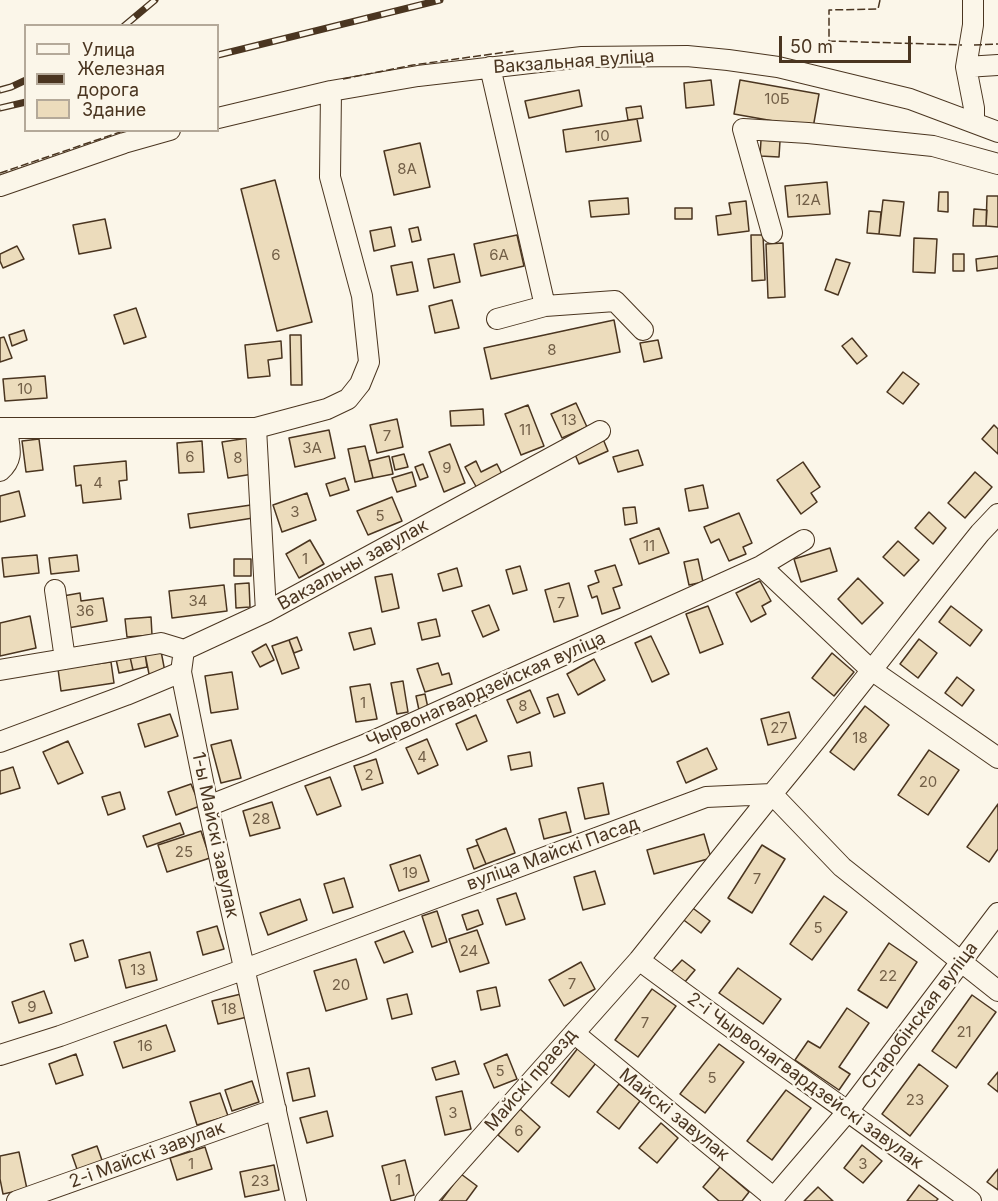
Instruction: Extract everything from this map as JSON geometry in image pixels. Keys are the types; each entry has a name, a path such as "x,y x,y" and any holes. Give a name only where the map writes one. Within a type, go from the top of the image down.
{"street":[{"path":"973,0 973,25 966,67 974,108 974,122"},
{"name":"Вакзальная вуліца","path":"219,118 331,91 418,76 605,57 687,56 778,68 910,99 998,132"},
{"path":"966,67 998,65"},
{"path":"490,67 545,306"},
{"path":"0,471 8,464 10,456 4,429 256,428 327,408 348,399 360,384 369,362 362,296 330,177 331,91"},
{"path":"772,233 743,129 808,133 933,146 998,164"},
{"path":"0,186 123,143 163,132"},
{"path":"497,319 545,306 615,301 643,330"},
{"name":"Вакзальны завулак","path":"256,428 266,612 600,431"},
{"path":"998,514 870,669 823,733 772,794 842,867 998,991"},
{"name":"Чырвонагвардзейская вуліца","path":"208,806 364,745 761,566 804,540"},
{"path":"761,566 870,669 998,758"},
{"path":"55,590 65,659"},
{"path":"0,670 161,643 184,650 266,612"},
{"name":"1-ы Майскі завулак","path":"184,650 181,672 208,806 296,1201"},
{"path":"0,742 181,672"},
{"name":"Майскі праезд","path":"425,1201 639,960 772,794"},
{"name":"вуліца Майскі Пасад","path":"0,1055 60,1036 245,969 706,797 772,794"},
{"name":"Старобінская вуліца","path":"773,1199 848,1111 998,913"},
{"name":"2-і Чырвонагвардзейскі завулак","path":"639,960 770,1058 848,1111 971,1201"},
{"name":"Майскі завулак","path":"574,1033 773,1199"},
{"name":"2-і Майскі завулак","path":"17,1201 276,1109"}],"building":[{"path":"711,80 714,105 686,108 684,83"},
{"path":"740,80 819,94 813,128 734,114"},
{"path":"579,90 582,106 529,118 525,101"},
{"path":"641,106 643,118 628,120 626,108"},
{"path":"637,119 641,141 566,152 563,130"},
{"path":"761,140 780,141 779,157 760,156"},
{"path":"420,143 430,187 394,195 384,151"},
{"path":"275,180 312,322 277,331 241,189"},
{"path":"827,182 830,214 788,217 785,186"},
{"path":"939,192 948,192 948,212 938,211"},
{"path":"987,196 998,196 998,227 986,226"},
{"path":"628,198 629,214 591,217 589,201"},
{"path":"883,200 904,202 900,236 879,234"},
{"path":"746,201 749,231 718,235 716,216 731,214 729,203"},
{"path":"675,208 692,208 692,219 675,219"},
{"path":"974,209 987,210 986,226 973,226"},
{"path":"869,211 881,212 879,234 867,233"},
{"path":"105,219 111,248 79,254 73,225"},
{"path":"391,227 395,246 374,251 370,231"},
{"path":"418,227 421,240 412,242 409,229"},
{"path":"517,235 524,266 481,276 474,244"},
{"path":"751,235 763,235 765,280 752,281"},
{"path":"914,238 937,239 935,273 913,272"},
{"path":"783,243 785,297 768,298 766,244"},
{"path":"17,246 24,259 3,268 0,254"},
{"path":"454,254 460,282 434,288 428,259"},
{"path":"953,254 964,254 964,271 953,271"},
{"path":"998,256 998,268 977,271 976,259"},
{"path":"836,259 850,263 838,295 825,290"},
{"path":"412,262 418,291 397,295 391,266"},
{"path":"452,300 459,328 435,333 429,306"},
{"path":"136,308 146,337 124,344 114,315"},
{"path":"614,320 620,352 491,379 484,348"},
{"path":"24,330 27,340 12,346 9,335"},
{"path":"290,335 301,335 302,385 291,385"},
{"path":"4,337 12,358 0,362 0,338"},
{"path":"852,338 867,356 857,364 842,346"},
{"path":"658,340 662,358 644,362 640,343"},
{"path":"281,341 282,358 268,360 270,376 248,378 245,345"},
{"path":"903,372 919,384 903,404 887,392"},
{"path":"45,376 47,398 5,401 3,379"},
{"path":"576,403 587,427 562,438 551,414"},
{"path":"528,405 544,446 521,455 505,414"},
{"path":"483,409 484,425 451,426 450,411"},
{"path":"397,419 403,447 377,453 370,425"},
{"path":"994,425 998,429 998,454 982,439"},
{"path":"329,430 335,458 295,467 289,438"},
{"path":"248,438 253,474 228,478 222,442"},
{"path":"39,439 43,470 26,472 22,441"},
{"path":"603,439 608,451 579,464 574,452"},
{"path":"202,441 204,472 179,473 177,443"},
{"path":"450,444 465,483 444,492 429,452"},
{"path":"365,446 373,478 355,482 348,449"},
{"path":"638,450 643,465 618,472 613,457"},
{"path":"404,454 408,467 395,470 392,457"},
{"path":"389,456 393,474 373,478 369,461"},
{"path":"126,461 127,480 119,481 121,499 83,503 81,485 76,486 74,466"},
{"path":"476,461 481,472 497,464 503,476 478,490 465,467"},
{"path":"803,462 820,487 811,493 817,502 801,514 777,480"},
{"path":"423,464 428,477 420,480 415,467"},
{"path":"412,472 416,486 397,492 392,478"},
{"path":"975,472 992,487 965,518 948,503"},
{"path":"345,478 349,490 330,496 326,484"},
{"path":"703,485 708,508 689,511 685,489"},
{"path":"19,491 25,516 0,522 0,496"},
{"path":"307,493 316,520 282,532 273,505"},
{"path":"392,497 402,521 368,535 357,511"},
{"path":"251,505 253,518 190,528 188,514"},
{"path":"635,507 637,523 625,525 623,508"},
{"path":"929,512 946,528 933,544 915,528"},
{"path":"739,513 752,543 743,547 746,554 729,561 719,539 711,543 704,527"},
{"path":"659,528 669,553 639,564 630,539"},
{"path":"310,540 324,564 299,578 286,554"},
{"path":"898,541 919,560 904,576 883,557"},
{"path":"830,548 837,571 801,582 794,559"},
{"path":"37,555 39,573 4,577 2,558"},
{"path":"77,555 79,571 51,574 49,558"},
{"path":"234,559 251,559 251,576 234,576"},
{"path":"698,559 703,582 689,585 684,562"},
{"path":"615,565 622,585 613,588 620,608 602,614 597,596 592,598 588,586 599,582 595,571"},
{"path":"520,566 527,590 513,594 506,570"},
{"path":"457,568 462,586 443,591 438,574"},
{"path":"392,574 399,608 382,612 375,577"},
{"path":"858,578 883,603 862,624 838,599"},
{"path":"760,581 771,601 762,606 766,614 751,622 736,593"},
{"path":"249,583 250,607 236,608 235,584"},
{"path":"569,583 578,616 554,622 545,590"},
{"path":"224,585 227,611 172,618 169,591"},
{"path":"80,593 81,601 103,598 107,621 68,628 63,596"},
{"path":"489,605 499,630 483,637 472,611"},
{"path":"708,606 723,644 700,653 686,614"},
{"path":"951,606 982,630 970,646 939,622"},
{"path":"30,616 36,648 0,656 0,623"},
{"path":"151,617 152,635 127,637 125,619"},
{"path":"436,619 440,636 422,640 418,623"},
{"path":"371,628 375,644 354,650 349,633"},
{"path":"651,636 669,674 652,682 635,643"},
{"path":"297,637 302,650 294,653 289,640"},
{"path":"919,639 937,653 918,678 900,664"},
{"path":"289,640 299,668 282,674 272,646"},
{"path":"266,644 274,660 260,667 252,652"},
{"path":"161,651 165,672 149,674 145,654"},
{"path":"832,653 854,672 834,696 812,678"},
{"path":"145,654 147,667 133,670 130,657"},
{"path":"130,657 133,670 119,673 116,659"},
{"path":"594,659 605,680 578,695 567,674"},
{"path":"111,662 114,683 61,691 58,669"},
{"path":"438,663 442,675 449,673 452,684 425,692 417,669"},
{"path":"232,672 238,709 211,713 205,676"},
{"path":"957,677 974,690 962,706 945,693"},
{"path":"403,681 408,712 397,714 391,683"},
{"path":"370,684 377,719 356,722 350,687"},
{"path":"530,690 540,713 517,723 507,700"},
{"path":"425,694 428,708 419,710 416,696"},
{"path":"558,694 565,713 554,717 547,698"},
{"path":"865,706 889,725 854,770 830,752"},
{"path":"789,712 796,738 768,745 761,719"},
{"path":"170,714 178,736 145,747 138,724"},
{"path":"476,715 487,741 467,750 456,724"},
{"path":"427,739 438,765 418,774 406,748"},
{"path":"231,740 241,778 221,783 211,745"},
{"path":"68,741 83,773 58,784 43,752"},
{"path":"707,748 717,769 686,783 677,762"},
{"path":"929,750 959,770 928,815 898,795"},
{"path":"530,752 532,766 511,770 508,756"},
{"path":"376,759 383,783 362,790 354,766"},
{"path":"13,767 20,788 0,794 0,771"},
{"path":"330,777 341,806 317,815 305,786"},
{"path":"603,783 609,814 585,819 578,788"},
{"path":"191,784 200,806 176,815 168,792"},
{"path":"120,792 125,809 108,815 102,797"},
{"path":"272,802 280,828 250,836 243,811"},
{"path":"998,804 998,849 989,862 967,847"},
{"path":"566,812 571,832 544,839 539,819"},
{"path":"180,823 184,834 147,847 143,836"},
{"path":"506,828 515,853 486,864 476,840"},
{"path":"201,831 210,858 167,872 158,845"},
{"path":"704,834 711,858 654,874 647,850"},
{"path":"478,845 486,864 474,869 467,849"},
{"path":"762,845 785,859 752,913 728,898"},
{"path":"420,855 429,881 399,891 390,865"},
{"path":"595,871 605,904 583,910 574,877"},
{"path":"344,878 353,907 333,913 324,884"},
{"path":"516,893 525,919 506,925 497,899"},
{"path":"824,896 847,912 812,960 790,944"},
{"path":"300,899 307,920 268,935 260,913"},
{"path":"690,906 710,921 701,933 681,918"},
{"path":"478,910 483,924 467,930 462,915"},
{"path":"437,911 447,942 432,947 422,916"},
{"path":"217,926 224,949 203,955 197,932"},
{"path":"477,930 489,963 460,972 449,939"},
{"path":"404,931 413,952 384,963 375,942"},
{"path":"83,940 88,957 75,961 70,944"},
{"path":"889,943 917,962 887,1008 858,990"},
{"path":"150,952 157,980 126,988 119,960"},
{"path":"356,959 367,999 326,1011 314,971"},
{"path":"682,960 695,970 684,983 671,972"},
{"path":"581,962 595,989 564,1006 549,980"},
{"path":"738,968 781,999 763,1024 719,993"},
{"path":"496,987 500,1006 481,1010 477,991"},
{"path":"652,989 676,1006 638,1057 615,1040"},
{"path":"44,991 52,1013 19,1023 12,1002"},
{"path":"241,994 247,1017 218,1024 212,1001"},
{"path":"407,994 412,1014 392,1019 387,999"},
{"path":"972,995 996,1012 956,1068 932,1051"},
{"path":"847,1008 869,1023 839,1067 850,1074 839,1090 795,1060 808,1041 820,1048"},
{"path":"166,1025 175,1051 123,1068 114,1042"},
{"path":"719,1044 744,1062 705,1113 680,1094"},
{"path":"578,1048 596,1063 569,1097 551,1083"},
{"path":"76,1054 83,1075 56,1084 49,1064"},
{"path":"507,1054 517,1079 494,1088 484,1064"},
{"path":"455,1061 459,1074 436,1080 432,1068"},
{"path":"919,1064 948,1086 910,1136 882,1114"},
{"path":"309,1068 315,1096 293,1101 287,1073"},
{"path":"998,1072 998,1092 988,1084"},
{"path":"252,1081 259,1102 232,1111 225,1090"},
{"path":"619,1084 640,1101 619,1129 597,1112"},
{"path":"786,1090 811,1108 772,1160 747,1141"},
{"path":"462,1091 471,1129 445,1135 436,1097"},
{"path":"220,1093 228,1116 197,1125 190,1102"},
{"path":"520,1109 540,1127 518,1152 498,1135"},
{"path":"327,1111 333,1136 307,1143 300,1118"},
{"path":"661,1123 678,1138 657,1163 639,1148"},
{"path":"862,1145 882,1161 863,1183 844,1168"},
{"path":"97,1146 103,1163 78,1172 72,1155"},
{"path":"205,1147 212,1169 177,1180 170,1158"},
{"path":"19,1152 27,1189 3,1194 0,1179 0,1156"},
{"path":"405,1160 414,1195 391,1201 382,1166"},
{"path":"274,1165 279,1190 245,1197 240,1172"},
{"path":"720,1167 749,1192 742,1201 719,1201 703,1187"},
{"path":"998,1169 998,1190 987,1182"},
{"path":"461,1174 477,1186 466,1201 441,1201"},
{"path":"919,1185 938,1199 936,1201 907,1201"},
{"path":"818,1187 833,1201 804,1201"}],"railway":[{"path":"126,24 155,0"},
{"path":"219,55 440,0"},
{"path":"0,90 24,81"},
{"path":"0,108 24,102"}],"fence":[{"path":"880,0 878,9 829,10 829,41 962,45"},
{"path":"974,45 998,44"},
{"path":"343,79 413,65 514,51 515,54"},
{"path":"0,173 120,132"}]}
